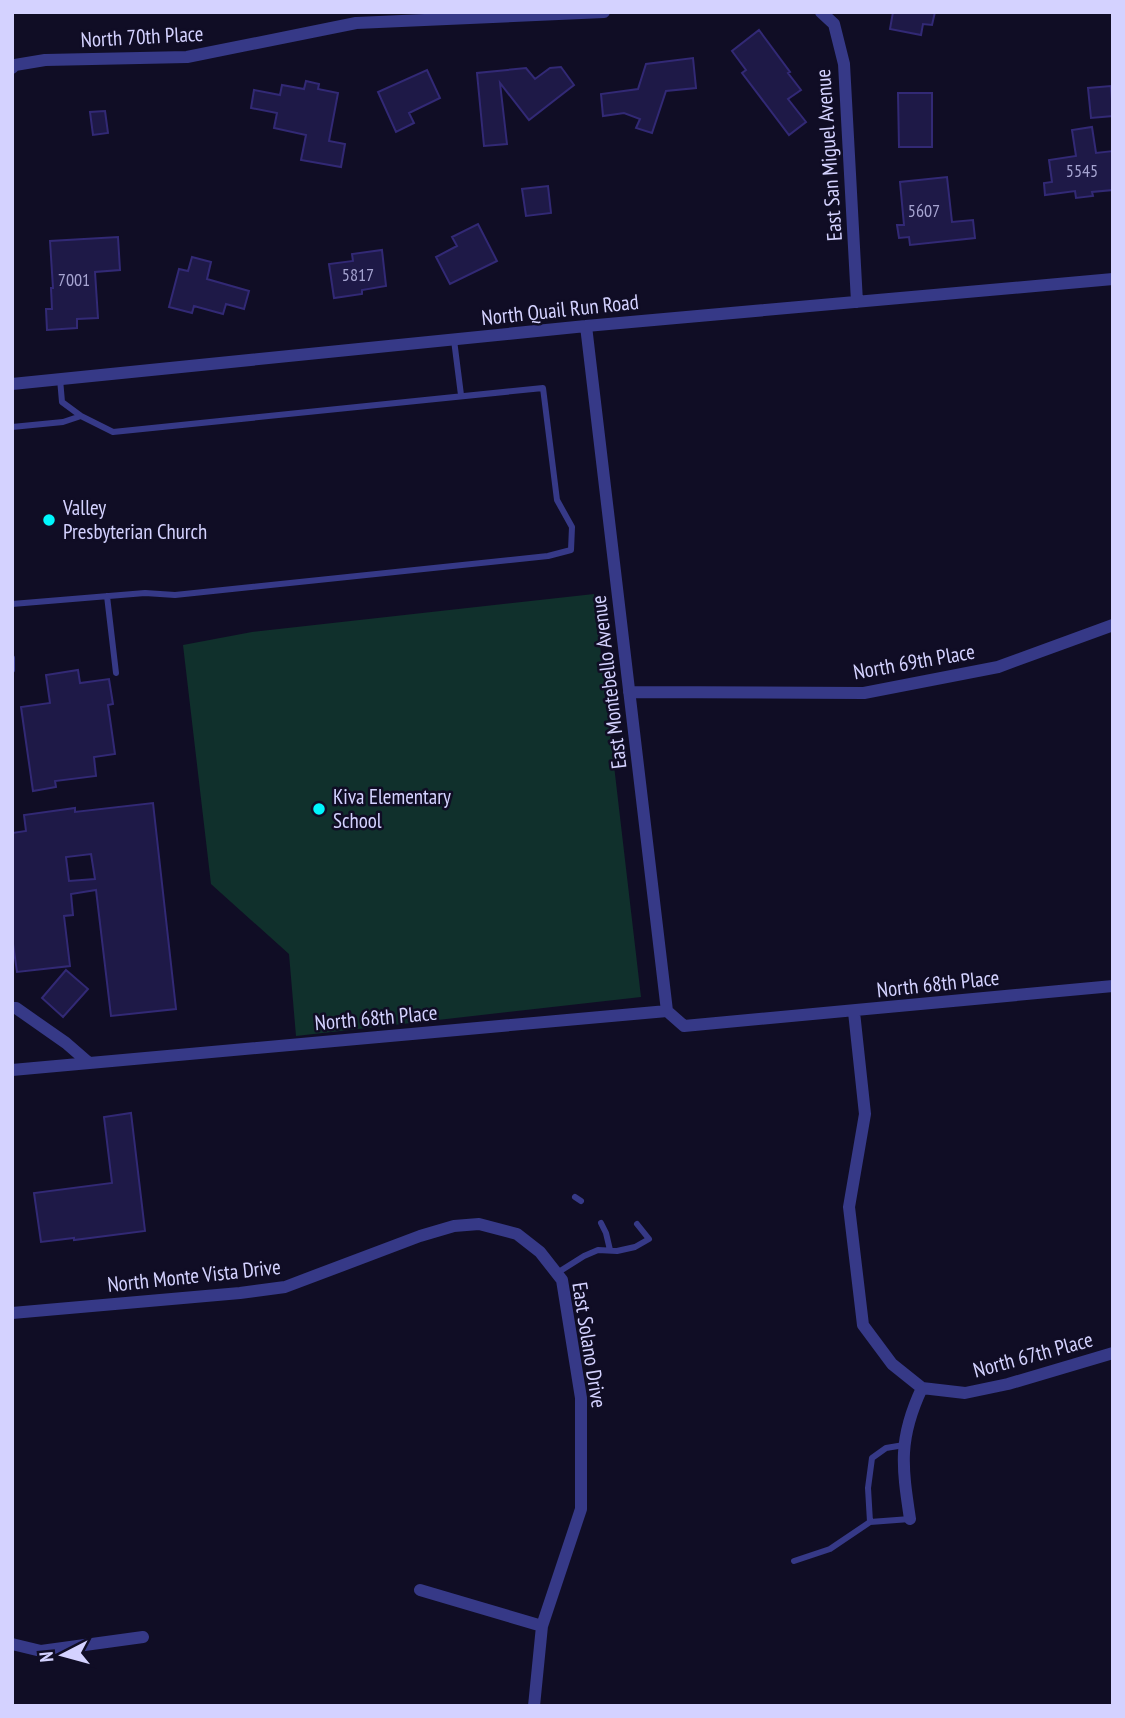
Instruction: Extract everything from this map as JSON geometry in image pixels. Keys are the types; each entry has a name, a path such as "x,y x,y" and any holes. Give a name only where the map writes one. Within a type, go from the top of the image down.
{"street":[{"name":"North 70th Place","path":"14,66 45,60 187,57 356,23 604,12"},
{"name":"East San Miguel Avenue","path":"821,12 834,24 844,64 857,302"},
{"name":"North Quail Run Road","path":"12,384 586,326 1113,279"},
{"name":"East Montebello Avenue","path":"586,326 667,1011"},
{"name":"North 69th Place","path":"629,692 864,693 999,667 1113,625"},
{"name":"North 68th Place","path":"12,1070 667,1011 684,1026 1113,986"},
{"path":"12,1008 16,1008 66,1042 89,1063"},
{"path":"854,1012 865,1114 849,1207 863,1325 892,1364 922,1388 909,1415 904,1446 902,1472 910,1519"},
{"name":"East Solano Drive","path":"454,1226 479,1224 517,1234 540,1252 562,1280 581,1398 581,1509 542,1626 534,1706"},
{"name":"North Monte Vista Drive","path":"12,1312 204,1297 285,1287 420,1236 454,1226"},
{"name":"North 67th Place","path":"922,1388 965,1393 1008,1384 1113,1353"},
{"path":"420,1590 542,1626"},
{"path":"12,1644 41,1651 143,1637"}],"lane":[{"path":"454,341 461,396"},
{"path":"12,604 145,593 188,594 548,556 571,550 572,527 557,500 543,388 113,432 81,416 62,402 60,379"},
{"path":"12,427 62,422 81,416"},
{"path":"107,596 116,673"},
{"path":"12,658 12,670"},
{"path":"601,1223 610,1250"},
{"path":"557,1273 598,1250 635,1247 649,1238 637,1224"},
{"path":"870,1522 868,1488 872,1458 886,1448 904,1446"},
{"path":"794,1561 830,1549 870,1522 910,1519"}],"green space":[{"path":"594,594 641,997 296,1036 289,954 211,884 183,645 252,632"}],"building":[{"path":"893,12 935,12 932,25 923,24 921,35 890,29"},
{"path":"759,30 801,90 788,99 806,122 789,135 742,73 746,70 732,51"},
{"path":"693,58 696,88 666,91 652,133 636,128 640,119 624,113 603,116 601,94 638,89 646,64"},
{"path":"561,67 574,85 529,120 500,83 507,144 484,146 477,73 526,68 535,79 550,68"},
{"path":"427,70 440,98 409,113 414,123 396,132 378,92"},
{"path":"306,81 319,84 318,89 338,93 329,141 345,144 341,167 301,160 306,135 274,128 277,113 251,108 254,90 280,95 282,85 304,89"},
{"path":"1111,86 1113,116 1091,118 1088,88"},
{"path":"898,93 932,93 932,147 899,147"},
{"path":"105,111 108,133 93,135 90,112"},
{"path":"1092,127 1096,153 1113,151 1113,190 1092,192 1093,196 1076,198 1075,191 1045,195 1044,183 1052,182 1049,160 1076,156 1072,130"},
{"path":"947,177 952,222 973,220 975,238 910,245 909,237 899,238 897,225 904,225 900,182"},
{"path":"548,186 551,213 526,216 522,189"},
{"path":"478,224 497,261 450,284 436,257 457,246 452,237"},
{"path":"118,237 120,270 95,272 98,318 77,319 77,328 47,330 46,309 52,309 53,288 50,241"},
{"path":"382,250 386,286 362,290 362,294 334,298 329,264 353,261 352,254"},
{"path":"192,257 211,262 207,279 249,291 244,309 226,304 223,314 194,306 192,313 169,307 179,269 188,271"},
{"path":"78,670 80,683 109,679 113,704 108,705 115,754 94,757 96,776 55,781 56,787 33,791 21,707 50,703 46,675"},
{"path":"153,803 176,1009 111,1016 96,890 71,894 73,915 64,916 70,966 17,972 12,937 12,833 26,831 24,815 75,808 75,812","holes":["91,854 95,879 69,881 66,857"]},
{"path":"66,970 88,989 63,1017 42,998"},
{"path":"131,1113 145,1231 41,1242 34,1193 112,1183 104,1117"}],"place":[{"name":"Valley Presbyterian Church","path":"49,520"},
{"name":"Kiva Elementary School","path":"319,809"}]}
